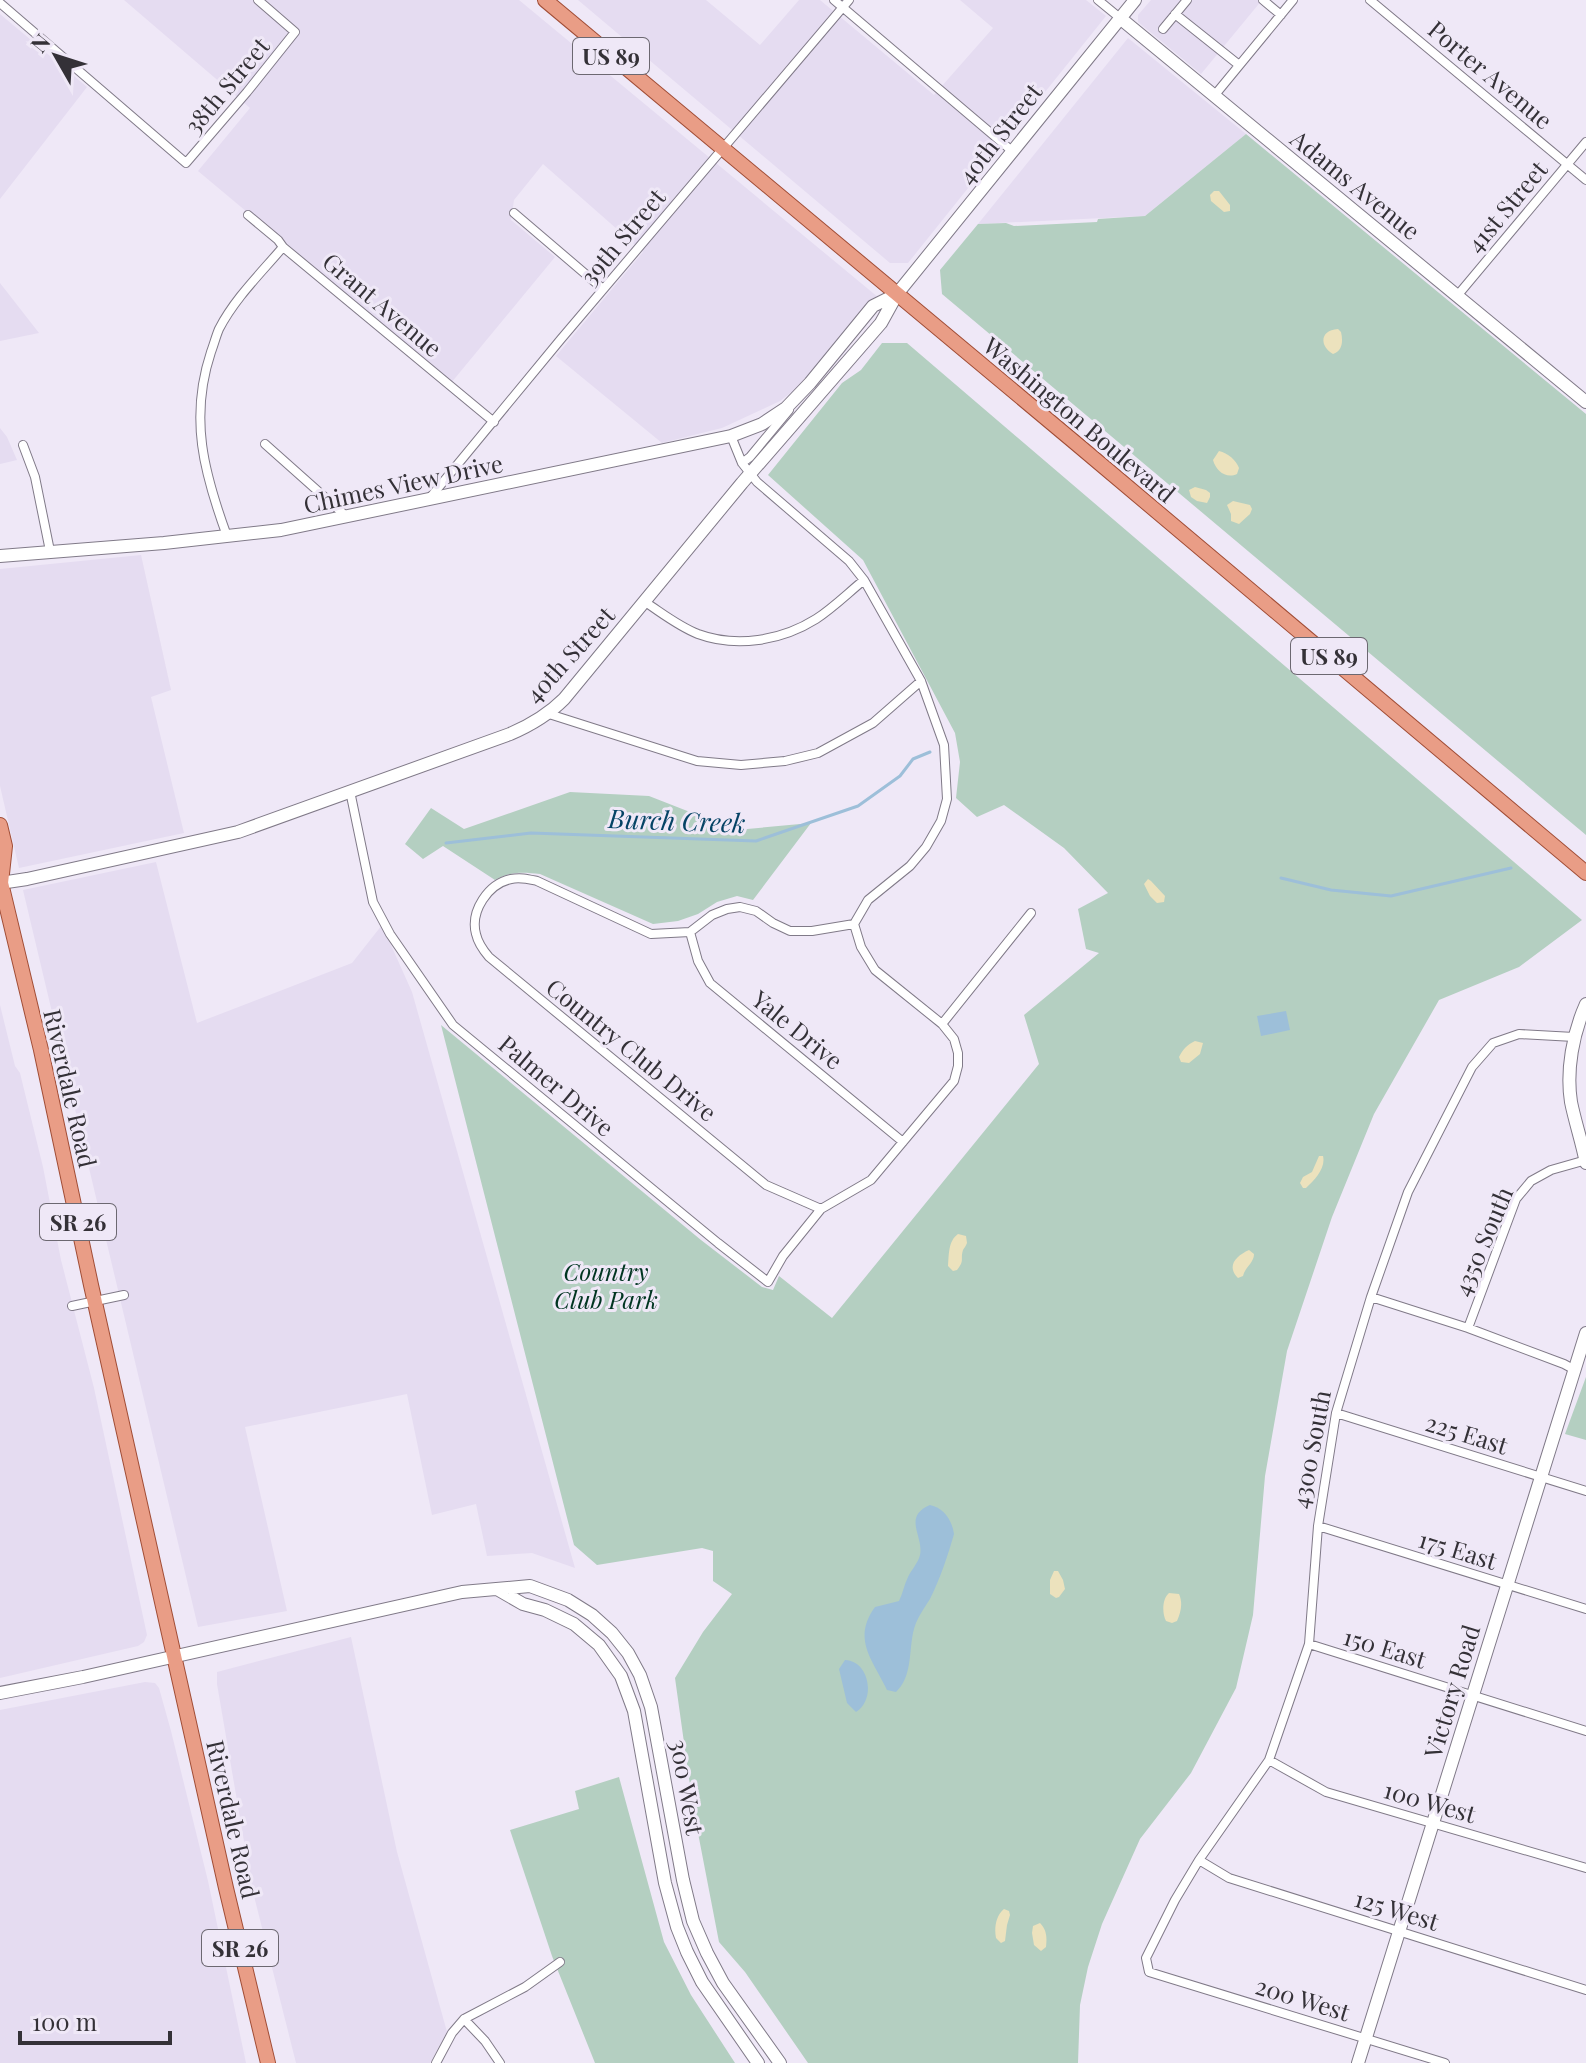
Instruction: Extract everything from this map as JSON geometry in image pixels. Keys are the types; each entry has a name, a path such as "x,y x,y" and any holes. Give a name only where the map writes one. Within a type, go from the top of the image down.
{"main road":[{"name":"Washington Boulevard","path":"545,0 1586,873"},
{"name":"40th Street","path":"0,883 238,832 510,734 549,714 645,602 746,468 881,323 897,294 1135,0"},
{"name":"Adams Avenue","path":"1120,18 1586,402"},
{"name":"40th Street","path":"799,395 873,306 897,294"},
{"name":"Chimes View Drive","path":"0,556 281,530 347,517 731,436 770,419 799,395"},
{"name":"SR 26","path":"0,825 5,846 0,883"},
{"name":"Riverdale Road","path":"0,883 66,1160 95,1301"},
{"path":"1586,1004 1574,1037 1570,1067 1571,1099 1586,1161"},
{"name":"SR 26","path":"95,1301 175,1656"},
{"name":"Victory Road","path":"1358,2063 1586,1333"},
{"name":"300 West","path":"0,1693 454,1593 530,1586 568,1600 606,1627 632,1660 644,1683 693,1921 717,1973 780,2063"},
{"name":"300 West","path":"497,1589 523,1604 545,1610 574,1624 599,1645 617,1669 634,1711 665,1883 677,1927 702,1982 758,2063"},
{"name":"Riverdale Road","path":"175,1656 268,2063"}],"street":[{"name":"38th Street","path":"0,3 186,163 295,32 258,0"},
{"path":"834,0 846,4 1012,151"},
{"name":"Adams Avenue","path":"1098,0 1120,18"},
{"path":"1163,29 1187,0"},
{"path":"1263,0 1281,15"},
{"path":"1214,96 1293,0"},
{"name":"Porter Avenue","path":"1370,0 1586,180"},
{"name":"39th Street","path":"428,500 846,4"},
{"path":"1175,14 1239,65"},
{"name":"41st Street","path":"1457,296 1586,142"},
{"path":"514,213 603,289"},
{"name":"Grant Avenue","path":"248,215 494,422"},
{"path":"227,536 204,465 200,397 219,330 239,298 283,247"},
{"name":"40th Street","path":"746,468 750,457 799,395"},
{"path":"731,436 746,468 849,561 864,580 921,681 944,745 947,799 941,821 910,866 868,900 854,924 861,947 875,970 942,1024 954,1039 958,1066 954,1081 871,1180 821,1209"},
{"path":"265,444 347,517"},
{"path":"23,445 35,477 50,551"},
{"path":"645,602 677,624 699,634 728,641 757,641 789,633 816,619 864,580"},
{"path":"549,714 697,761 741,765 785,761 818,753 873,723 921,681"},
{"name":"Palmer Drive","path":"350,791 373,902 390,934 453,1025 768,1282 783,1256 821,1209"},
{"name":"Country Club Drive","path":"690,932 651,934 537,881 523,878 508,879 486,895 478,907 474,923 480,946 501,967 766,1185 821,1209"},
{"path":"690,932 712,915 740,907 756,911 790,931 854,924"},
{"path":"942,1024 1031,913"},
{"name":"Yale Drive","path":"690,932 698,961 710,983 903,1142"},
{"name":"4300 South","path":"1149,1972 1146,1958 1175,1900 1269,1760 1309,1644 1318,1526 1336,1413 1371,1297 1408,1192 1472,1067 1493,1043 1519,1034 1574,1037"},
{"name":"4350 South","path":"1468,1328 1516,1199 1531,1181 1551,1170 1586,1161"},
{"path":"72,1306 124,1295"},
{"path":"1371,1297 1468,1328 1575,1370"},
{"name":"225 East","path":"1336,1413 1586,1491"},
{"name":"175 East","path":"1318,1526 1586,1609"},
{"name":"150 East","path":"1309,1644 1586,1731"},
{"name":"100 West","path":"1269,1760 1326,1792 1586,1868"},
{"name":"125 West","path":"1199,1860 1229,1878 1586,1990"},
{"path":"436,2063 452,2033 464,2019 525,1987 560,1962"},
{"name":"200 West","path":"1149,1972 1445,2063"},
{"path":"464,2019 500,2063"}],"shaded area":[{"path":"124,0 519,0 879,298 793,391 780,401 722,428 662,443 556,356 643,252 543,164 514,200 511,220 555,257 451,383 198,171 250,108"},
{"path":"578,0 706,0 760,45 799,0 820,0 934,95 993,28 960,0 1086,0 1106,16 908,263 890,263"},
{"path":"1151,0 1262,0 1201,74 1138,22 1138,15"},
{"path":"0,14 87,87 0,199"},
{"path":"1128,38 1246,134 1145,216 978,224"},
{"path":"0,283 39,333 0,341"},
{"path":"0,428 7,437 17,460 0,464"},
{"path":"141,555 171,690 151,697 184,833 19,868 0,786 0,569"},
{"path":"156,862 197,1023 352,963 382,925 412,992 575,1568 532,1553 487,1556 476,1504 432,1515 407,1394 245,1427 287,1611 198,1627 23,890"},
{"path":"0,1005 43,1167 61,1260 94,1388 147,1635 138,1646 0,1678"},
{"path":"351,1637 397,1852 447,2032 430,2063 296,2063 252,1888 217,1672"},
{"path":"145,1682 155,1683 159,1688 171,1731 208,1881 246,2063 0,2063 0,1710"}],"green space":[{"path":"1246,134 1586,414 1586,835 942,294 940,270 978,224 1006,223 1014,226 1145,216"},
{"name":"Country Club Park","path":"882,343 907,343 1582,920 1519,967 1439,1000 1374,1114 1332,1217 1287,1351 1265,1476 1253,1615 1236,1688 1191,1773 1140,1839 1102,1924 1080,2005 1078,2063 808,2063 745,1972 719,1942 693,1807 675,1678 703,1632 732,1594 713,1581 713,1551 702,1548 597,1565 574,1545 441,1025 762,1287 773,1290 779,1276 832,1318 1039,1064 1024,1015 1099,953 1086,949 1078,909 1108,893 1064,848 1004,805 977,817 956,798 960,762 955,733 863,560 768,475 842,383 861,370"},
{"path":"570,792 649,796 736,830 811,823 753,900 737,896 678,921 653,924 540,874 517,873 495,880 443,846 423,859 405,844 431,808 464,829"},
{"path":"1586,1377 1586,1440 1565,1434"},
{"path":"619,1777 664,1942 691,1995 735,2063 595,2063 552,1956 510,1830 579,1809 575,1791"}],"sand":[{"path":"1219,191 1230,205 1230,211 1224,212 1211,201 1210,195"},
{"path":"1338,329 1342,345 1333,354 1325,347 1324,339 1328,332"},
{"path":"1219,451 1236,462 1239,468 1237,474 1225,475 1216,468 1213,460"},
{"path":"1195,487 1210,493 1207,503 1191,497 1189,490"},
{"path":"1233,501 1250,505 1252,509 1239,524 1231,521 1227,505"},
{"path":"1148,879 1165,896 1164,902 1157,903 1150,896 1144,884"},
{"path":"1195,1041 1203,1043 1200,1054 1189,1063 1181,1062 1179,1057 1182,1052"},
{"path":"1319,1156 1323,1156 1324,1160 1321,1169 1313,1181 1303,1188 1300,1183 1303,1177 1312,1172"},
{"path":"958,1234 966,1236 967,1243 961,1264 953,1271 948,1266 949,1253 952,1240"},
{"path":"1249,1250 1254,1254 1253,1260 1243,1276 1238,1278 1234,1274 1234,1262"},
{"path":"1054,1571 1058,1571 1065,1589 1056,1598 1050,1594"},
{"path":"1169,1593 1179,1594 1181,1601 1177,1621 1172,1623 1166,1621 1163,1610"},
{"path":"1004,1909 1010,1915 1005,1941 1001,1943 996,1938 996,1926"},
{"path":"1040,1923 1046,1937 1046,1947 1041,1951 1034,1945 1032,1933 1033,1926"}],"water":[{"path":"1286,1011 1290,1030 1261,1036 1257,1016"},
{"path":"930,1505 946,1515 954,1534 937,1583 916,1623 905,1679 896,1692 887,1690 871,1659 865,1629 875,1607 899,1601 920,1555 917,1515"},
{"path":"845,1660 860,1667 867,1682 866,1699 856,1712 847,1703 839,1669"}],"waterway":[{"name":"Burch Creek","path":"446,843 531,833 756,841 858,806 900,776 913,759 930,752"},
{"name":"Burch Creek","path":"1281,878 1331,890 1391,896 1511,868"}]}
